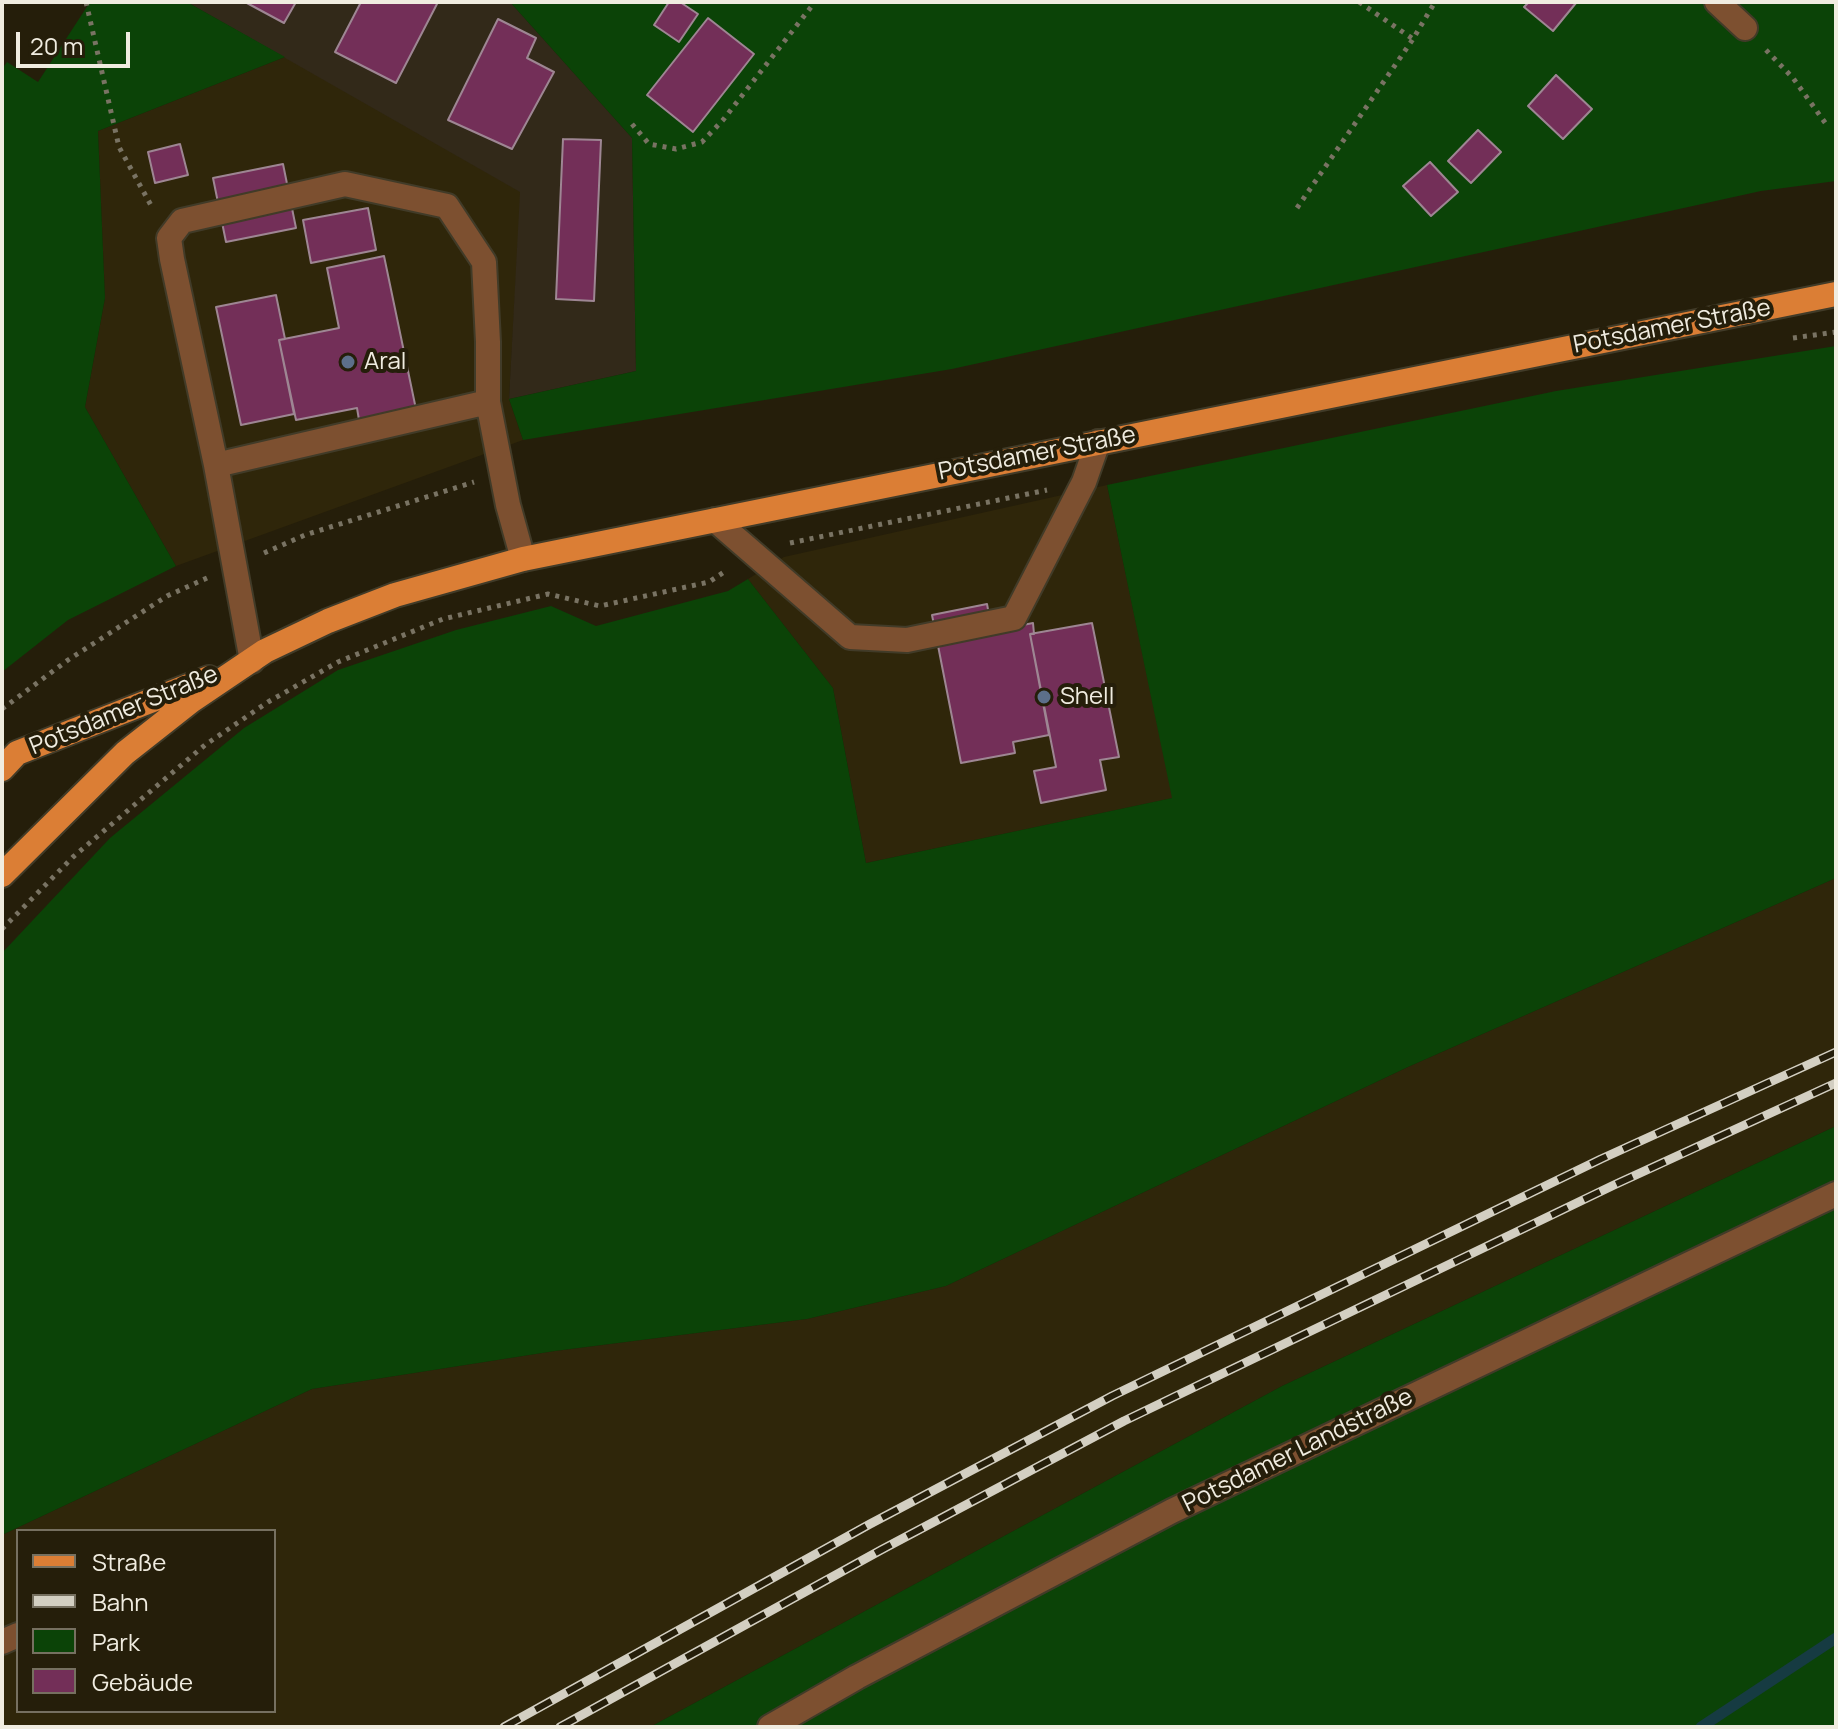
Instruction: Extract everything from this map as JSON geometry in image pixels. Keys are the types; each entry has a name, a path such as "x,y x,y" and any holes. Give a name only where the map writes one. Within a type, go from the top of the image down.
{"main road":[{"name":"Potsdamer Straße","path":"2,875 125,753 191,701 265,651 382,600 523,559 1836,294"},
{"name":"Potsdamer Straße","path":"7,760 252,661"}],"street":[{"path":"1717,2 1745,28"},
{"path":"252,661 216,465 172,259 169,238 182,221 345,184 447,206 484,262 488,402 508,505 523,559"},
{"path":"216,465 488,402"},
{"path":"715,520 850,637 907,640 1014,618 1084,482 1098,442"},
{"name":"Potsdamer Landstraße","path":"770,1727 857,1677 1172,1511 1836,1194"}],"path":[{"path":"86,2 119,147 169,238"},
{"path":"632,124 649,144 676,149 702,142 723,120 815,2"},
{"path":"1359,2 1413,39"},
{"path":"1297,208 1435,2"},
{"path":"1745,28 1793,78 1826,124"},
{"path":"2,929 73,857 205,745 268,702 338,662 443,619 548,594 600,606 709,582 753,554"}],"shaded area":[{"path":"187,2 510,2 632,138 636,371 509,399 520,192"},
{"path":"285,57 521,192 509,399 523,440 176,566 85,407 105,298 98,131"},
{"path":"1107,485 1173,798 866,863 833,688 748,579 784,557"},
{"path":"1836,878 1836,1126 1282,1386 650,1727 2,1727 2,1535 312,1389 555,1351 807,1319 946,1286 1408,1067"}],"green space":[{"path":"90,2 187,2 285,57 98,131 105,298 85,407 176,566 68,620 2,672 2,69 7,62 38,82"},
{"path":"510,2 1836,2 1836,181 1761,191 952,369 523,440 509,399 636,371 632,138"},
{"path":"1836,346 1836,878 1408,1067 946,1286 807,1319 555,1351 312,1389 2,1535 2,953 110,838 244,728 338,670 456,630 551,606 596,626 728,591 748,579 833,688 866,863 1172,798 1107,485 1556,391"},
{"path":"1836,1126 1836,1727 650,1727 1282,1386"}],"building":[{"path":"245,2 296,2 284,23"},
{"path":"361,2 438,2 396,83 335,52"},
{"path":"669,2 680,2 698,14 679,42 654,25"},
{"path":"1529,2 1576,3 1553,31 1524,7"},
{"path":"708,18 754,54 693,132 647,95"},
{"path":"498,19 536,38 527,58 554,72 512,149 448,120"},
{"path":"1556,75 1592,109 1563,139 1528,106"},
{"path":"1478,130 1501,152 1471,183 1448,161"},
{"path":"563,139 601,140 594,301 556,299"},
{"path":"180,144 188,175 155,183 148,152"},
{"path":"1430,162 1458,192 1431,216 1403,186"},
{"path":"283,164 296,228 226,242 213,178"},
{"path":"368,208 376,250 311,263 303,220"},
{"path":"384,256 417,414 360,426 357,408 296,420 279,340 339,328 327,268"},
{"path":"276,295 285,339 279,340 294,414 241,425 216,307"},
{"path":"987,604 992,631 1033,623 1034,634 1030,634 1049,735 1013,742 1015,753 961,763 932,615"},
{"path":"1092,623 1119,757 1100,760 1106,790 1041,803 1034,771 1056,767 1030,634"}],"waterway":[{"path":"1701,1727 1836,1638"}],"railway":[{"path":"504,1727 870,1524 1112,1396 1601,1159 1836,1052"},
{"path":"560,1727 881,1550 1124,1421 1614,1185 1836,1083"}],"place":[{"name":"Aral","path":"348,362"},
{"name":"Shell","path":"1044,697"}]}
